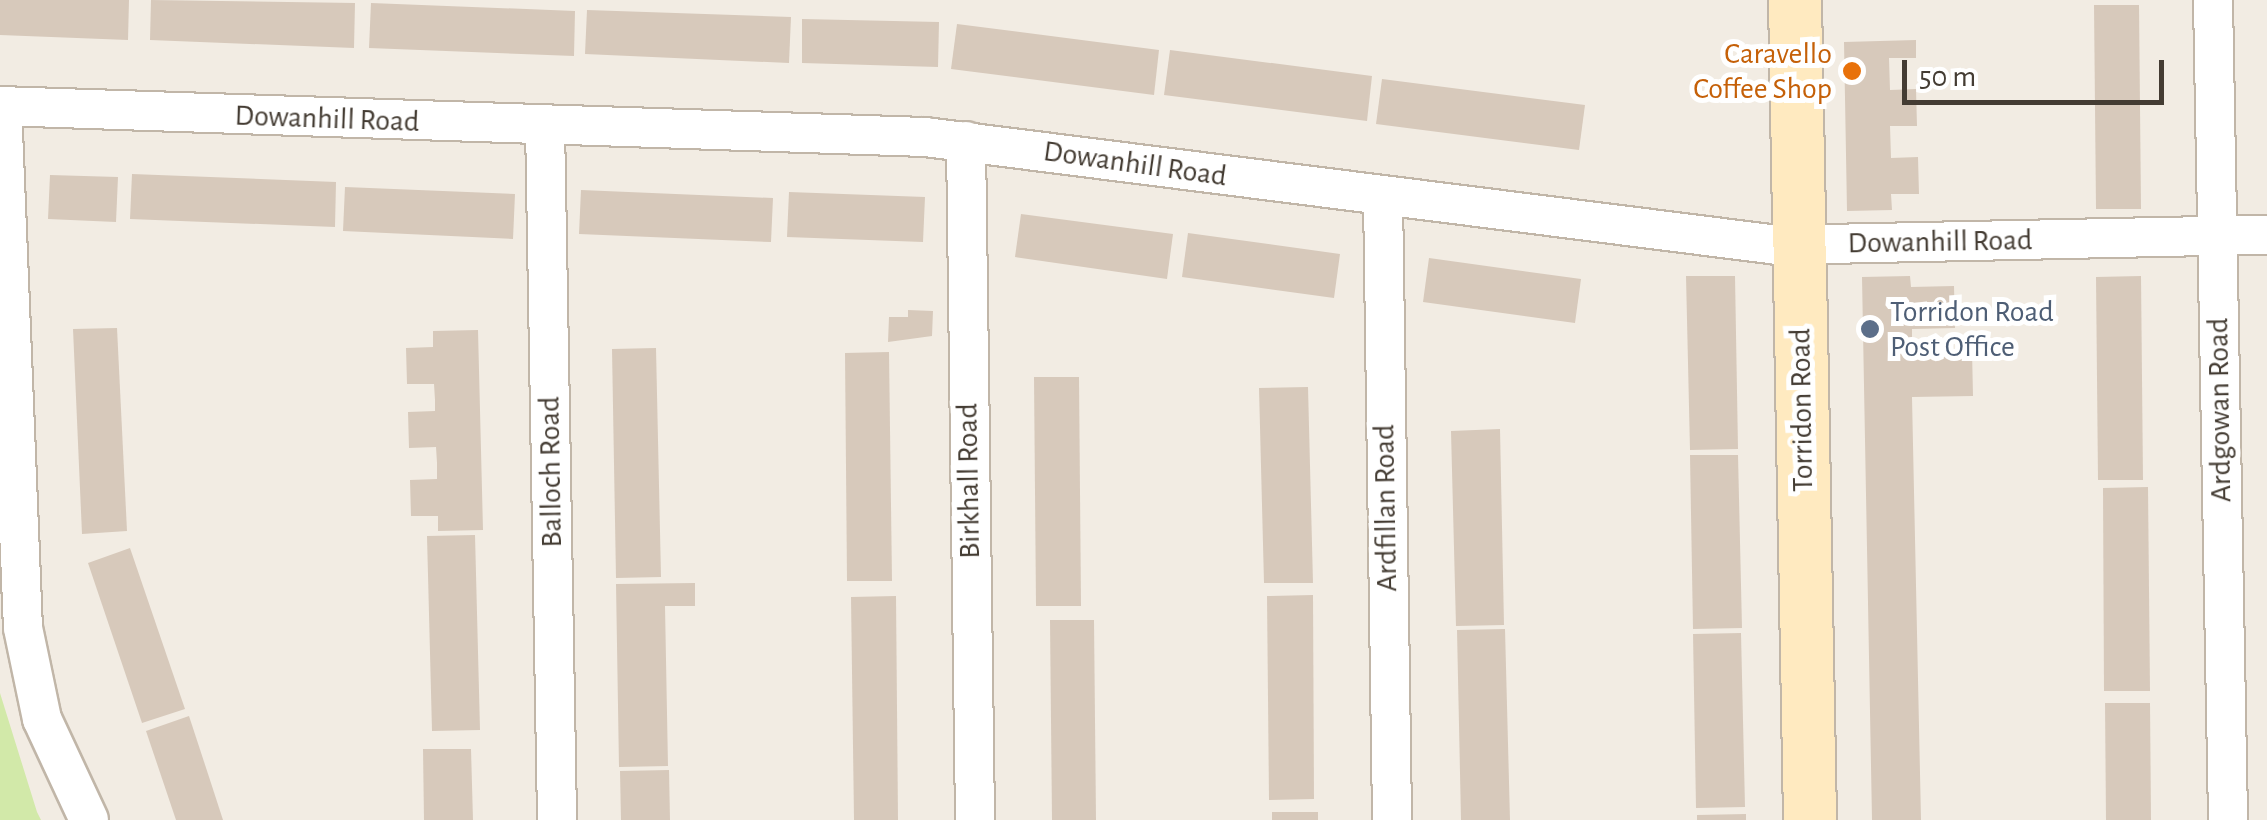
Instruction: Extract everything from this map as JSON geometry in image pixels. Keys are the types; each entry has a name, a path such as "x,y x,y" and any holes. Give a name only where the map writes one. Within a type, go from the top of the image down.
{"street":[{"name":"Torridon Road","path":"1795,0 1810,820"},
{"name":"Ardgowan Road","path":"2214,0 2228,820"},
{"name":"Dowanhill Road","path":"1,106 966,141 1382,196 1799,245 2267,235"},
{"path":"1,106 23,628 42,719 88,820"},
{"name":"Balloch Road","path":"545,124 558,820"},
{"name":"Birkhall Road","path":"966,141 975,820"},
{"name":"Ardfillan Road","path":"1382,196 1392,820"}],"green space":[{"path":"0,693 37,812 41,820 0,820"}],"building":[{"path":"0,0 129,0 128,40 0,35"},
{"path":"151,0 355,3 354,48 150,40"},
{"path":"371,3 575,11 574,56 369,48"},
{"path":"2094,5 2139,5 2141,209 2096,209"},
{"path":"587,10 791,17 789,63 585,54"},
{"path":"802,19 939,22 938,67 802,63"},
{"path":"957,24 1159,50 1154,95 951,69"},
{"path":"1916,40 1916,58 1889,58 1890,90 1916,89 1917,126 1890,126 1891,158 1918,157 1919,194 1891,194 1892,210 1847,211 1844,42"},
{"path":"1170,50 1372,76 1367,121 1164,95"},
{"path":"1382,79 1585,105 1579,150 1376,124"},
{"path":"132,174 336,182 335,227 130,219"},
{"path":"50,175 118,177 116,222 48,219"},
{"path":"345,187 515,194 513,239 343,231"},
{"path":"581,190 773,198 771,242 579,234"},
{"path":"789,192 925,197 923,242 787,237"},
{"path":"1021,214 1173,234 1167,279 1015,257"},
{"path":"1188,233 1340,254 1334,298 1182,277"},
{"path":"1429,258 1581,279 1575,323 1423,302"},
{"path":"1686,276 1735,276 1738,449 1690,450"},
{"path":"1910,276 1911,287 1954,286 1955,328 1912,329 1912,351 1972,350 1973,396 1912,397 1921,820 1872,820 1862,277"},
{"path":"2141,276 2143,480 2098,480 2096,277"},
{"path":"908,310 933,311 932,336 888,342 889,317 908,317"},
{"path":"117,328 127,531 82,534 73,329"},
{"path":"478,330 483,530 438,531 438,516 411,516 410,480 437,479 437,463 436,447 409,448 408,412 435,411 435,400 434,384 407,384 406,348 433,347 433,331"},
{"path":"656,348 661,577 616,578 612,349"},
{"path":"889,352 892,581 847,581 845,353"},
{"path":"1034,377 1079,377 1081,606 1036,606"},
{"path":"1308,387 1313,583 1264,583 1259,388"},
{"path":"1500,429 1504,625 1456,626 1451,431"},
{"path":"1690,455 1738,455 1742,628 1693,629"},
{"path":"2148,487 2150,691 2104,691 2103,488"},
{"path":"475,535 480,730 432,731 427,536"},
{"path":"130,548 185,709 142,723 88,563"},
{"path":"695,583 695,606 665,606 668,766 619,767 616,584"},
{"path":"1313,595 1314,799 1269,800 1267,596"},
{"path":"896,596 898,820 854,820 851,597"},
{"path":"1050,620 1094,620 1096,820 1052,820"},
{"path":"1505,629 1510,820 1461,820 1457,630"},
{"path":"1741,633 1745,807 1696,808 1693,634"},
{"path":"2105,703 2150,703 2151,820 2106,820"},
{"path":"189,716 223,820 176,820 146,731"},
{"path":"423,749 471,749 473,820 424,820"},
{"path":"669,770 670,820 621,820 620,771"},
{"path":"1272,812 1318,812 1318,820 1272,820"},
{"path":"1746,814 1746,820 1697,820 1697,815"}],"place":[{"name":"Caravello Coffee Shop","path":"1852,71"},
{"name":"Torridon Road Post Office","path":"1870,329"}]}
